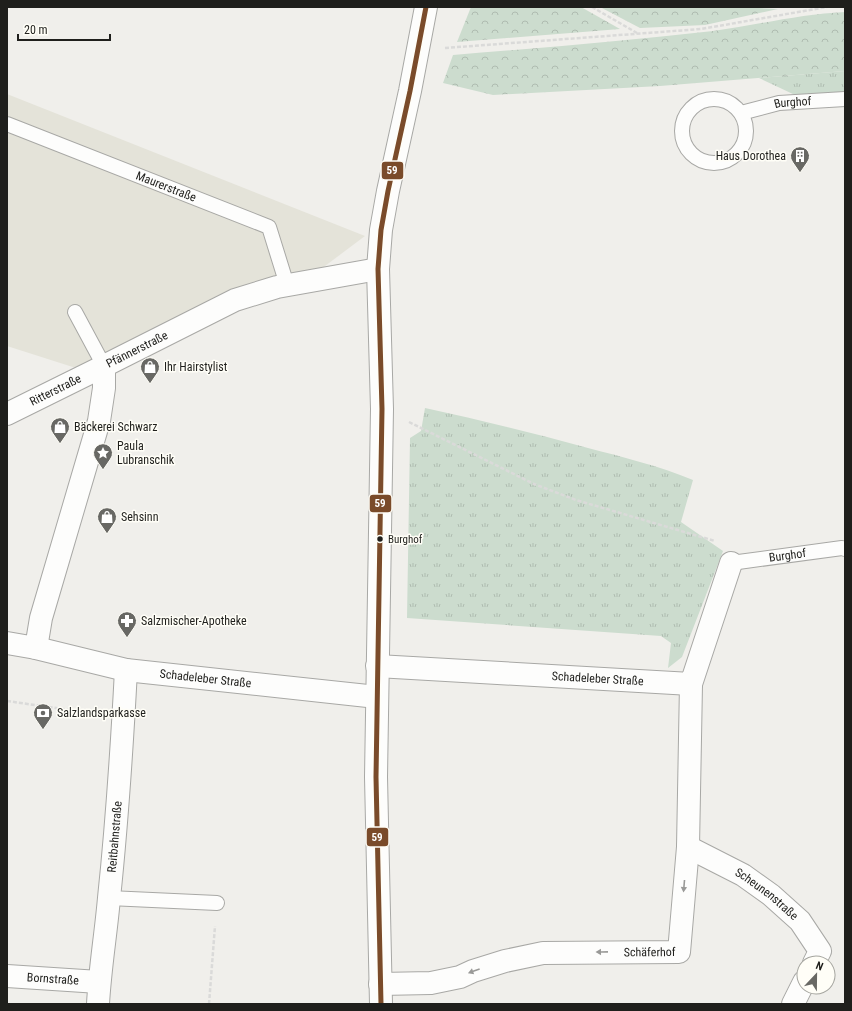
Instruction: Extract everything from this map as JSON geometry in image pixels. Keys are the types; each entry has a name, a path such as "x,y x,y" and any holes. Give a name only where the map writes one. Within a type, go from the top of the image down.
{"street":[{"path":"380,994 376,777 382,409 378,269 380,230 426,7"},
{"name":"Pfännerstraße","path":"36,648 41,618 99,421 104,388 104,366 235,300 287,285 378,269"},
{"name":"Ritterstraße","path":"7,414 104,366"},
{"path":"691,684 731,563"},
{"name":"Schadeleber Straße","path":"7,643 36,648 126,670 377,697"},
{"name":"Schadeleber Straße","path":"377,666 691,684"},
{"name":"Reitbahnstraße","path":"98,1004 99,982 109,898 126,670"},
{"name":"Schäferhof","path":"380,994 460,977 473,971 544,953 679,952 688,847 691,684"},
{"name":"Scheunenstraße","path":"688,847 743,875 771,895 800,921 820,951 818,955"},
{"name":"Bornstraße","path":"7,976 99,982"},
{"path":"793,1004 798,995"}],"lane":[{"path":"715,98 734,105 741,113 746,125 746,136 743,147 736,155 720,163 709,163 698,159 690,152 684,142 682,131 684,120 694,105 704,100 715,98"},
{"name":"Burghof","path":"741,113 779,103 845,100"},
{"name":"Maurerstraße","path":"7,124 269,227 287,285"},
{"path":"75,312 104,366"},
{"name":"Burghof","path":"731,563 842,548 845,549"},
{"path":"109,898 217,903"}],"path":[{"path":"592,7 637,34"},
{"path":"418,48 455,48 701,29 827,7"},
{"path":"382,409 534,484 576,500 721,543 731,563"},
{"path":"7,701 123,718"},
{"path":"209,1004 217,903"}],"shaded area":[{"path":"7,94 365,236 317,272 79,369 7,346"}],"green space":[{"path":"471,7 581,7 620,29 457,42"},
{"path":"600,7 736,7 778,9 705,25 640,28"},
{"path":"845,12 845,71 660,86 493,95 443,83 453,55 680,35 730,29 812,15"},
{"path":"845,71 845,92 795,95 759,78"},
{"path":"425,408 507,427 614,455 654,466 693,480 681,522 723,551 682,657 668,668 671,643 661,636 407,618 410,438 421,431"}],"transit line":[{"name":"59","path":"381,1004 376,777 382,409 378,269 381,230 388,191 410,91 426,7"}],"place":[{"name":"Haus Dorothea","path":"800,173"},
{"name":"Ihr Hairstylist","path":"150,384"},
{"name":"Bäckerei Schwarz","path":"60,444"},
{"name":"Paula Lubranschik","path":"103,470"},
{"name":"Sehsinn","path":"107,534"},
{"name":"Burghof","path":"380,539"},
{"name":"Salzmischer-Apotheke","path":"127,638"},
{"name":"Salzlandsparkasse","path":"43,730"}]}
